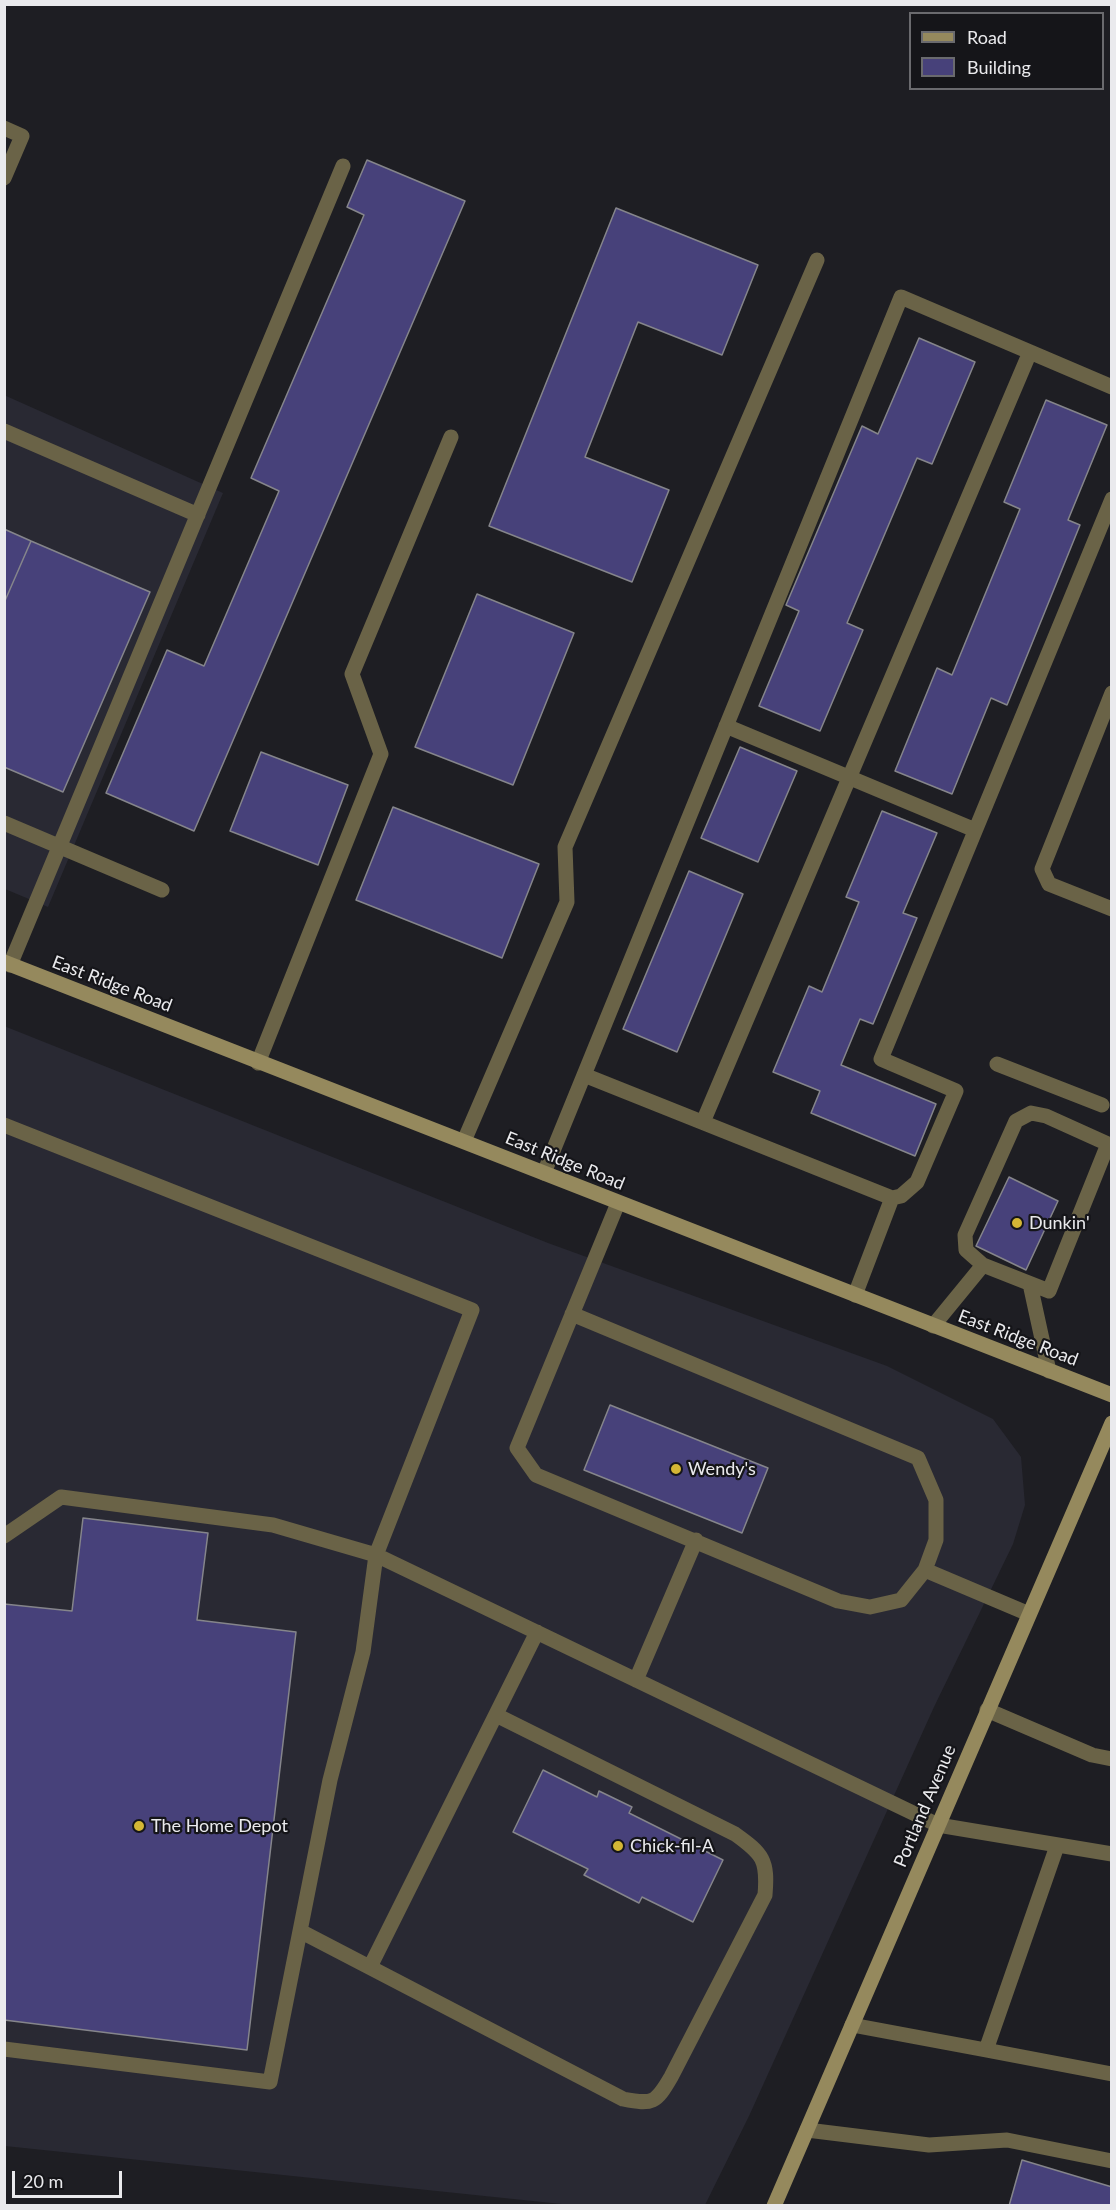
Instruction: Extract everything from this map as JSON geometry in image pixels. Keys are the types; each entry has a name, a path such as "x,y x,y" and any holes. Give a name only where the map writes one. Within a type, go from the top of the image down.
{"main road":[{"name":"East Ridge Road","path":"8,964 1112,1395"},
{"name":"Portland Avenue","path":"774,2205 1112,1423"}],"lane":[{"path":"4,129 22,136 4,178"},
{"path":"8,964 60,846 343,166"},
{"path":"464,1141 567,902 565,847 817,260"},
{"path":"544,1173 902,297 1112,387"},
{"path":"703,1122 1030,352"},
{"path":"4,431 198,515"},
{"path":"258,1063 381,754 352,674 451,437"},
{"path":"584,1075 892,1198 901,1196 917,1182 956,1091 881,1059 1112,499"},
{"path":"1112,693 1042,869 1048,884 1112,909"},
{"path":"726,726 975,830"},
{"path":"4,823 162,890"},
{"path":"997,1064 1102,1105"},
{"path":"1031,1113 1046,1116 1110,1145 1049,1291 983,1265 966,1250 965,1235 1016,1121 1031,1113"},
{"path":"4,1125 472,1310 376,1555 363,1652 330,1780 270,2082 4,2049"},
{"path":"855,1295 892,1198"},
{"path":"572,1314 918,1458 936,1500 936,1540 925,1570 901,1600 870,1607 838,1601 536,1475 518,1448 572,1314 618,1203"},
{"path":"933,1326 983,1265"},
{"path":"1030,1284 1049,1371"},
{"path":"4,1536 61,1497 273,1525 376,1555 938,1825 1112,1854"},
{"path":"636,1680 696,1540"},
{"path":"925,1570 1029,1614"},
{"path":"370,1967 537,1632"},
{"path":"987,1710 1092,1755 1112,1759"},
{"path":"300,1931 623,2099 644,2103 659,2098 765,1895 767,1872 758,1850 735,1834 496,1715"},
{"path":"986,2050 1057,1846"},
{"path":"852,2025 1112,2074"},
{"path":"807,2130 929,2145 1007,2140 1112,2162"}],"shaded area":[{"path":"4,395 223,493 48,907 5,889"},
{"path":"4,1026 548,1243 887,1366 993,1419 1021,1457 1025,1505 1013,1544 934,1707 749,2116 705,2205 571,2205 5,2146"}],"building":[{"path":"367,160 465,201 194,831 106,793 167,650 204,666 279,491 251,478 364,215 347,207"},
{"path":"616,208 758,265 722,355 638,322 585,457 669,490 632,582 489,526"},
{"path":"919,338 975,362 932,464 917,458 847,623 863,630 820,731 759,706 799,611 786,605 862,426 878,434"},
{"path":"1046,400 1107,425 1068,520 1080,525 1007,705 991,698 952,794 895,771 937,668 952,675 1020,509 1004,502"},
{"path":"4,529 31,541 4,603"},
{"path":"31,541 150,592 63,792 4,767 4,603"},
{"path":"477,594 574,633 513,785 415,747"},
{"path":"740,747 797,771 758,862 701,838"},
{"path":"261,752 348,785 318,865 230,831"},
{"path":"393,807 539,864 502,958 356,900"},
{"path":"882,811 937,833 903,913 917,918 873,1024 860,1019 841,1065 936,1104 915,1156 811,1113 820,1091 773,1072 809,986 822,992 859,902 846,897"},
{"path":"689,871 743,894 677,1052 623,1029"},
{"name":"Dunkin'","path":"1009,1177 1058,1201 1026,1270 976,1246"},
{"name":"Wendy's","path":"610,1405 768,1468 742,1533 584,1470"},
{"name":"The Home Depot","path":"83,1518 208,1533 197,1620 296,1632 247,2050 4,2020 4,1604 72,1611"},
{"name":"Chick-fil-A","path":"543,1770 597,1797 599,1791 632,1807 629,1813 723,1860 693,1922 642,1897 639,1903 584,1875 588,1869 513,1832"},
{"path":"1022,2160 1112,2187 1112,2206 1009,2206"}],"place":[{"name":"Dunkin'","path":"1017,1223"},
{"name":"Wendy's","path":"676,1469"},
{"name":"The Home Depot","path":"139,1826"},
{"name":"Chick-fil-A","path":"618,1846"}]}
